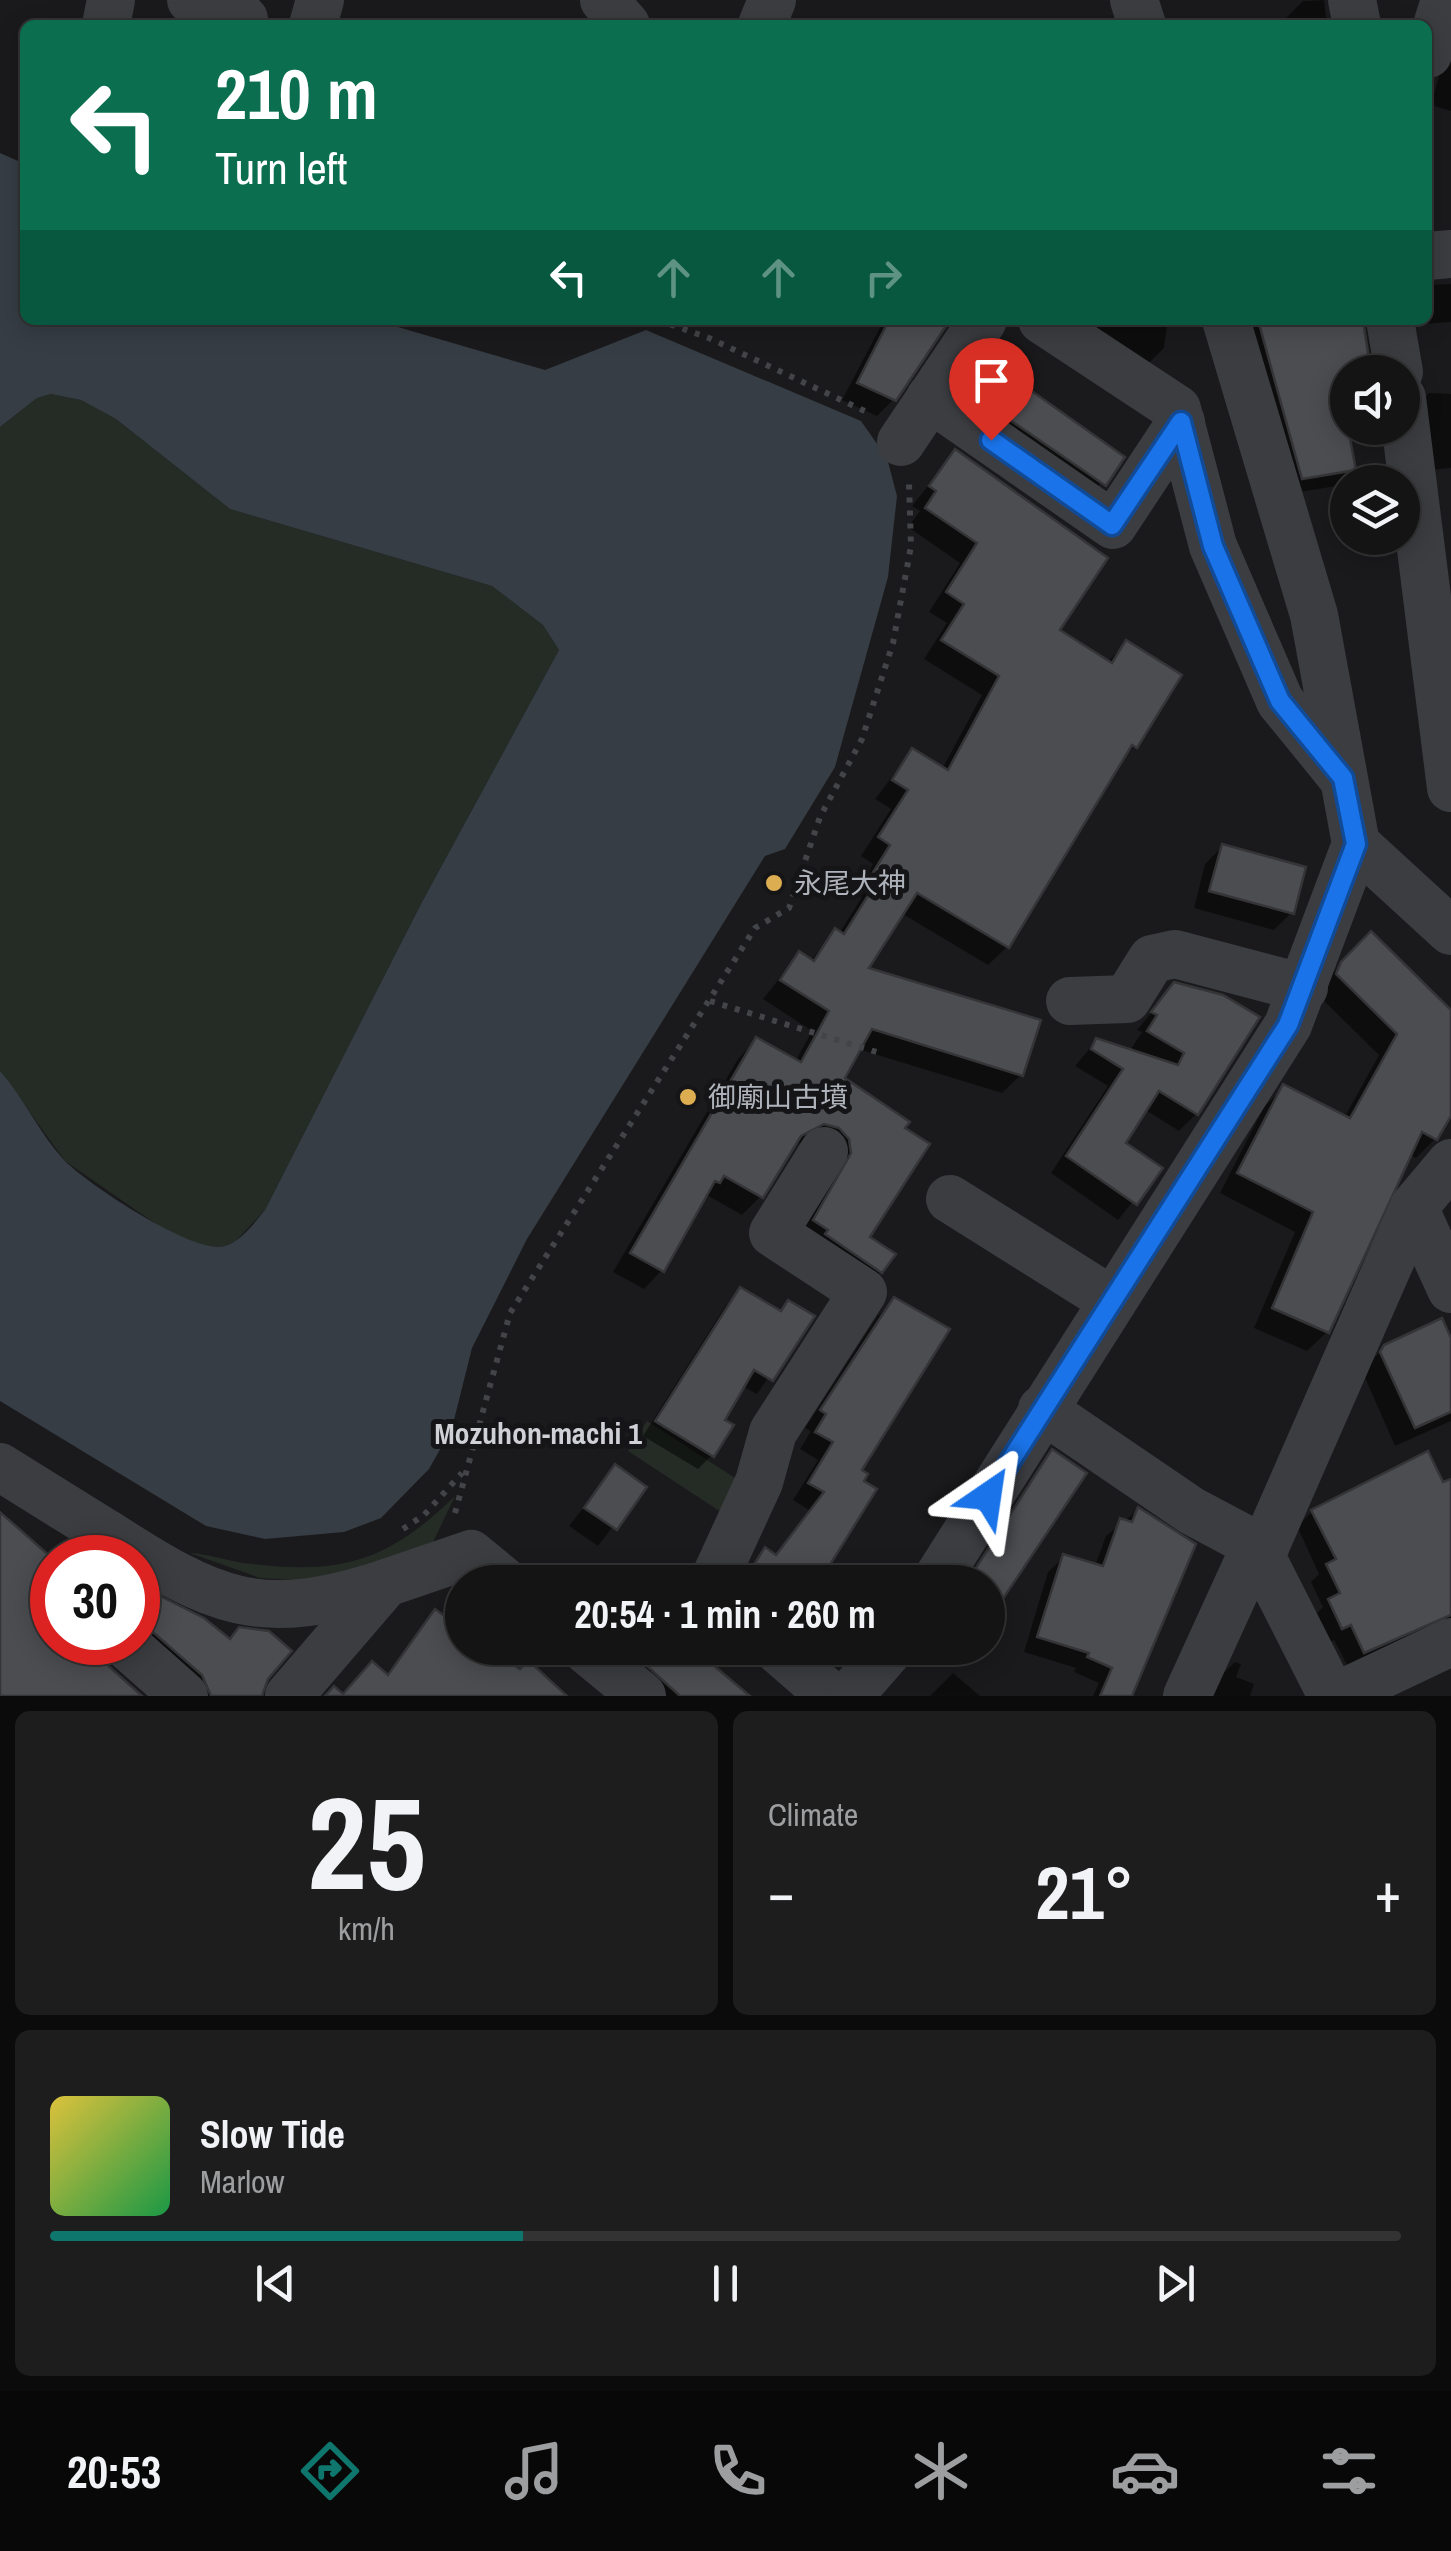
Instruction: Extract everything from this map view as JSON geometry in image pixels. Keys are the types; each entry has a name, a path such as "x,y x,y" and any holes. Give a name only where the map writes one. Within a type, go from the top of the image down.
{"street":[{"path":"191,0 244,20"},
{"path":"604,0 622,20"},
{"path":"1432,41 1445,0"},
{"path":"902,442 980,325"},
{"path":"1050,325 1176,409 1213,546 1280,701 1343,778"},
{"path":"946,1565 1288,1025 1356,844 1314,615 1227,325"},
{"path":"1391,325 1395,355"},
{"path":"930,398 1112,525 1181,422"},
{"path":"1420,443 1433,475 1451,788"},
{"path":"1356,844 1451,931"},
{"path":"1070,1001 1126,999 1152,959 1175,954 1304,988"},
{"path":"721,1565 759,1482 773,1432 862,1292 773,1233 824,1152"},
{"path":"1187,1696 1259,1550 1414,1207 1451,1164"},
{"path":"950,1199 1111,1300"},
{"path":"1414,1207 1451,1290"},
{"path":"1042,1409 1192,1511 1259,1550 1335,1696 1451,1642"},
{"path":"0,1467 84,1535"},
{"path":"160,1573 255,1606 300,1606 386,1583 471,1554 484,1565"},
{"path":"289,1696 386,1583"},
{"path":"149,1665 184,1696"},
{"path":"605,1665 642,1696"},
{"path":"795,1665 831,1696"},
{"path":"848,1696 876,1665"}],"path":[{"path":"392,1536 424,1515 463,1472 510,1313 755,928 789,908 820,817 862,739 893,644 911,546 912,498 902,442 864,407 672,325"},
{"path":"710,1002 883,1054"}],"shaded area":[{"path":"0,153 20,162 20,325 391,325 545,370 646,330 861,421 887,458 897,496 888,577 835,767 785,849 765,856 527,1239 472,1348 452,1428 429,1469 381,1518 344,1532 265,1539 206,1526 0,1401 0,1071 55,1150 94,1185 190,1240 225,1246 237,1240 265,1210 422,902 559,650 543,625 492,586 230,509 116,419 81,400 51,394 37,398 0,427"},
{"path":"51,394 81,400 116,419 230,509 492,586 543,625 559,650 422,902 265,1210 235,1242 220,1248 193,1244 169,1233 65,1161 0,1071 0,427 37,398"},
{"path":"647,1421 735,1478 724,1514 628,1451"},
{"path":"455,1496 424,1561 296,1580 260,1578 190,1553 277,1566 307,1567 359,1560 406,1537"}],"building":[{"path":"886,325 947,325 896,401 857,383"},
{"path":"1259,325 1364,325 1368,355 1330,355 1330,445 1351,445 1355,465 1330,465 1330,474 1302,479"},
{"path":"989,361 1125,457 1106,486 968,391"},
{"path":"955,449 1108,558 1060,630 1112,663 1126,640 1182,675 1137,748 1132,745 1009,948 917,893 869,968 1041,1020 1023,1076 872,1029 845,1078 910,1122 905,1128 930,1144 870,1237 896,1254 882,1273 825,1234 828,1230 813,1220 851,1153 849,1139 839,1128 824,1124 801,1136 763,1198 724,1176 720,1183 715,1181 664,1272 630,1253 756,1037 801,1062 829,1011 780,980 799,951 814,961 835,928 844,934 879,878 872,874 890,845 878,837 908,790 892,780 912,748 948,770 999,676 941,640 964,604 946,592 977,543 925,508 936,491 929,486"},
{"path":"1222,844 1306,867 1294,914 1209,891"},
{"path":"1371,931 1451,1010 1451,1116 1437,1140 1422,1132 1329,1333 1272,1308 1313,1212 1237,1173 1283,1084 1350,1118 1397,1034 1336,974 1341,962"},
{"path":"1174,982 1223,995 1260,1017 1198,1115 1159,1091 1126,1143 1163,1168 1137,1205 1066,1156 1123,1069 1091,1049 1096,1038 1178,1065 1184,1053 1147,1031 1157,1015 1151,1012"},
{"path":"740,1287 781,1311 788,1300 815,1316 773,1381 754,1370 725,1420 734,1425 714,1457 655,1421"},
{"path":"894,1297 950,1329 862,1470 868,1474 864,1481 877,1489 830,1565 754,1565 765,1547 776,1555 824,1492 808,1483 833,1442 815,1432 826,1414 820,1410"},
{"path":"1442,1318 1451,1338 1451,1412 1415,1428 1380,1352 1384,1345"},
{"path":"1052,1449 1087,1473 1005,1596 1005,1565 978,1565"},
{"path":"1428,1451 1443,1482 1451,1479 1451,1615 1364,1653 1351,1625 1342,1629 1328,1599 1340,1593 1326,1564 1336,1559 1311,1510"},
{"path":"615,1464 647,1487 617,1530 584,1508"},
{"path":"1138,1507 1196,1544 1132,1696 1100,1696 1112,1668 1087,1657 1089,1653 1037,1637 1063,1554 1103,1566 1120,1518 1132,1522"},
{"path":"0,1512 30,1539 30,1665 107,1665 142,1696 0,1696"},
{"path":"160,1596 204,1618 230,1639 239,1627 269,1631 292,1651 268,1679 262,1696 211,1696 202,1675 160,1638"},
{"path":"435,1609 445,1616 445,1665 514,1665 520,1669 533,1665 567,1696 325,1696 334,1686 343,1694 372,1661 388,1675"},
{"path":"646,1665 713,1665 750,1696 680,1696"}],"place":[{"name":"永尾大神","path":"774,883"},
{"name":"御廟山古墳","path":"688,1097"}],"district":[{"name":"Mozuhon-machi 1","path":"538,1433"}],"route":[{"path":"988,1496 1288,1025 1356,844 1343,778 1280,701 1213,546 1181,422 1112,525 991,440"}]}
